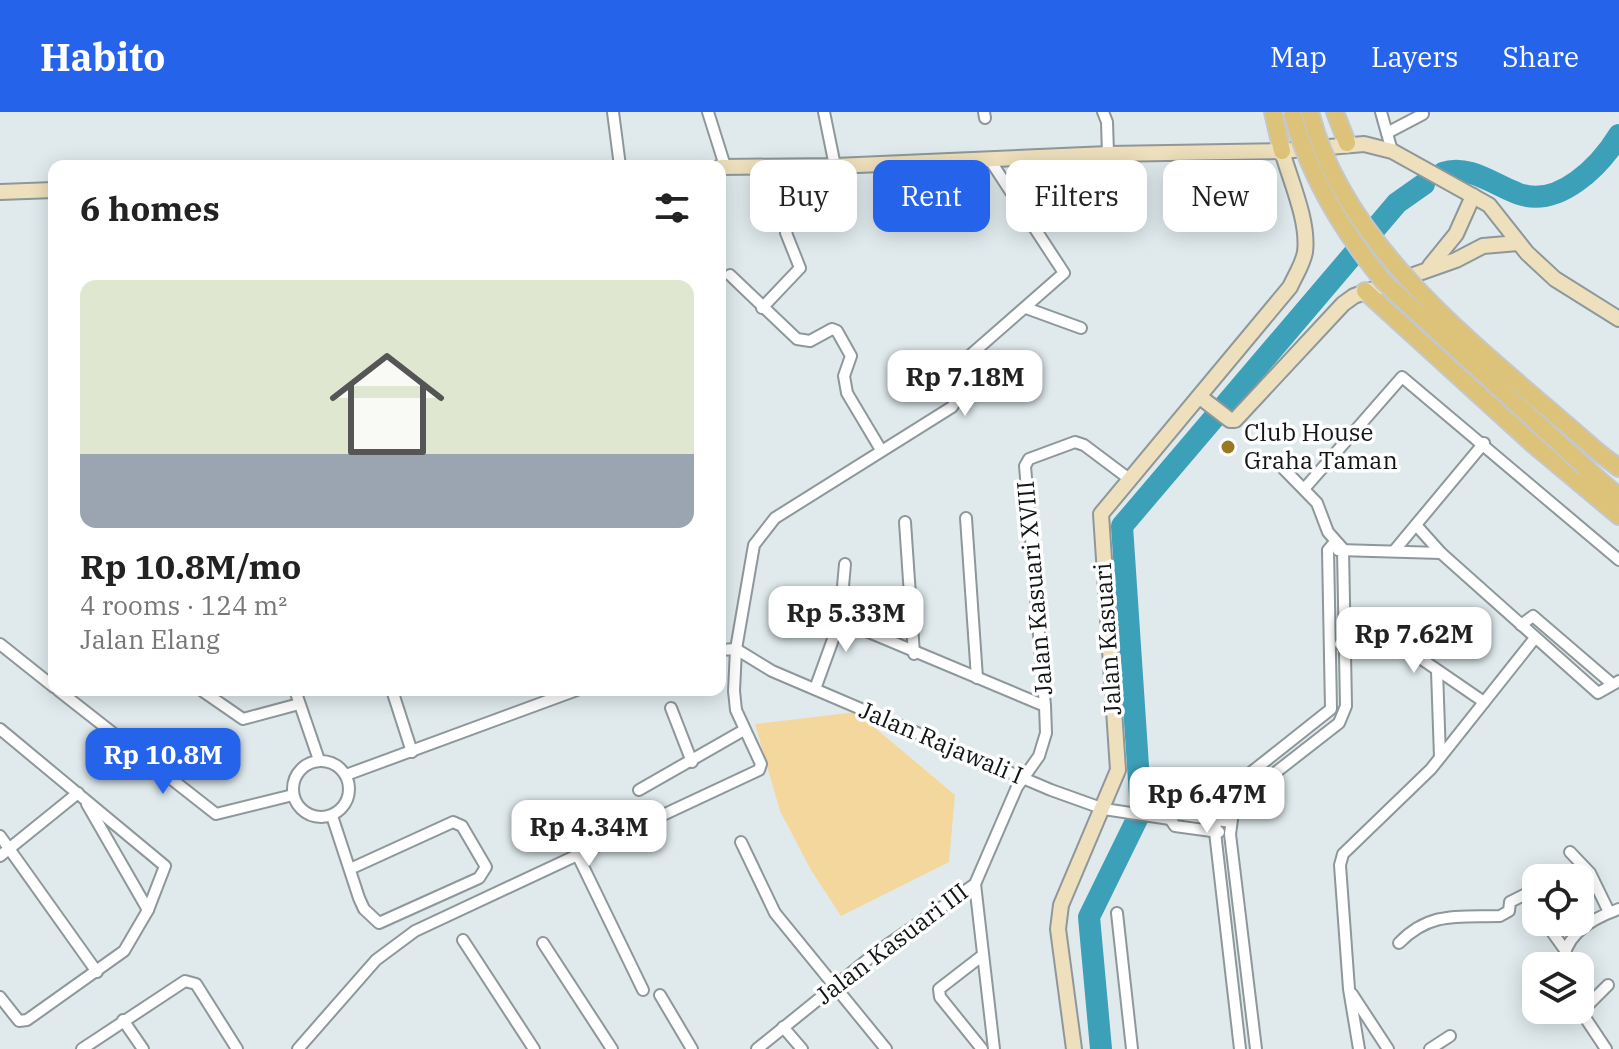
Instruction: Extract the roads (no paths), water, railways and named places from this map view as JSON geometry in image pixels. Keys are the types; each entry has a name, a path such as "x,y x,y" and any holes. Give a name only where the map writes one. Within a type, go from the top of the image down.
{"main road":[{"path":"1273,112 1282,151"},
{"path":"1292,112 1298,133 1330,203 1377,273 1619,497"},
{"path":"1310,112 1331,166 1359,216 1394,268 1619,468"},
{"path":"1335,112 1347,143"},
{"path":"990,160 1282,151 1347,143 1392,151 1495,209 1518,243 1555,279 1619,319"},
{"name":"Jalan Kasuari","path":"1074,1049 1058,929 1061,905 1118,770 1101,514 1128,478 1203,399 1290,287 1305,250 1303,230 1282,151"},
{"path":"726,166 750,166"},
{"path":"0,192 48,190"},
{"path":"1428,268 1456,234 1473,196"},
{"path":"1203,399 1230,420 1237,418 1343,304 1365,291 1494,242 1518,243"},
{"path":"1365,291 1533,444 1619,516"}],"street":[{"path":"613,112 619,160"},
{"path":"711,112 722,160"},
{"path":"824,112 834,160"},
{"path":"1103,112 1107,122 1108,154"},
{"path":"1381,112 1392,151"},
{"path":"1387,133 1423,114"},
{"path":"298,1049 321,1018 394,945 456,911 753,774 761,764 744,730 734,691 736,649 754,545 764,529 881,450 952,407 958,397 959,371 967,358 1061,279 1063,266 990,160"},
{"path":"762,308 800,268 786,232"},
{"path":"730,275 797,339 810,341 832,329 837,331 851,356 844,376 847,393 881,450"},
{"path":"1026,308 1081,328"},
{"path":"1304,489 1402,377 1484,443 1619,560"},
{"name":"Jalan Kasuari XVIII","path":"1022,777 1039,756 1046,733 1025,466 1033,455 1075,442 1084,445 1128,478"},
{"path":"1394,551 1484,443"},
{"path":"1256,1049 1231,822 1239,801 1344,715 1345,644 1335,547 1317,503 1277,462"},
{"path":"966,518 977,678"},
{"path":"905,522 914,654"},
{"path":"1416,525 1441,553 1535,638 1598,693 1603,693 1615,682 1533,616 1521,625"},
{"path":"1335,547 1441,553"},
{"path":"1240,1049 1216,820 1221,797 1331,709 1330,644 1335,547"},
{"path":"815,689 840,620 845,564"},
{"path":"782,601 840,620 914,654 1045,706"},
{"path":"1359,1049 1349,989 1340,865 1343,854 1440,757 1535,638"},
{"path":"0,644 48,682"},
{"path":"1330,644 1401,645 1484,702"},
{"path":"726,650 736,649"},
{"name":"Jalan Rajawali I","path":"736,649 772,671 1104,809 1169,819 1180,814 1231,822"},
{"path":"1437,671 1440,757"},
{"path":"66,696 216,814 293,795"},
{"path":"210,696 243,719 299,704"},
{"path":"297,696 319,760"},
{"path":"394,696 412,752"},
{"path":"346,775 561,696"},
{"path":"671,708 692,762"},
{"path":"0,729 165,866 148,910 124,951 27,1020 19,1021 0,997"},
{"path":"639,790 744,730"},
{"path":"319,760 335,763 346,775 350,790 344,806 332,816 316,817 302,810 293,795 294,779 304,766 319,760"},
{"name":"Jalan Kasuari III","path":"757,1049 833,986 975,884 1022,777"},
{"path":"0,856 81,796"},
{"path":"81,796 148,910"},
{"path":"332,816 350,869 364,909 379,923 479,878 486,867 462,826 453,822 350,869"},
{"name":"Jalan Rajawali I","path":"1169,819 1175,826 1230,834"},
{"path":"0,836 11,847 97,972"},
{"path":"741,842 775,913 886,1049"},
{"path":"1555,936 1565,950 1587,923 1614,910 1590,873 1570,852"},
{"path":"577,854 643,990"},
{"path":"975,884 994,1049"},
{"path":"1399,943 1415,928 1432,919 1500,916 1509,911 1510,902 1522,896"},
{"path":"1117,913 1132,1049"},
{"path":"463,940 534,1049"},
{"path":"543,943 612,1049"},
{"path":"982,1049 940,997 939,989 983,955"},
{"path":"82,1049 185,981 191,982 237,1049"},
{"path":"1594,998 1608,985"},
{"path":"1349,989 1388,1049"},
{"path":"660,995 692,1049"},
{"path":"123,1020 143,1049"},
{"path":"1589,1024 1606,1049"},
{"path":"783,1027 802,1049"},
{"path":"1430,1049 1450,1036"}],"waterway":[{"path":"1443,173 1472,173 1519,194 1534,197 1549,195 1563,190 1590,171 1619,135"},
{"path":"1101,1049 1089,917 1141,811 1122,526 1397,203 1424,184"}],"place":[{"name":"Club House Graha Taman","path":"1228,447"}]}
